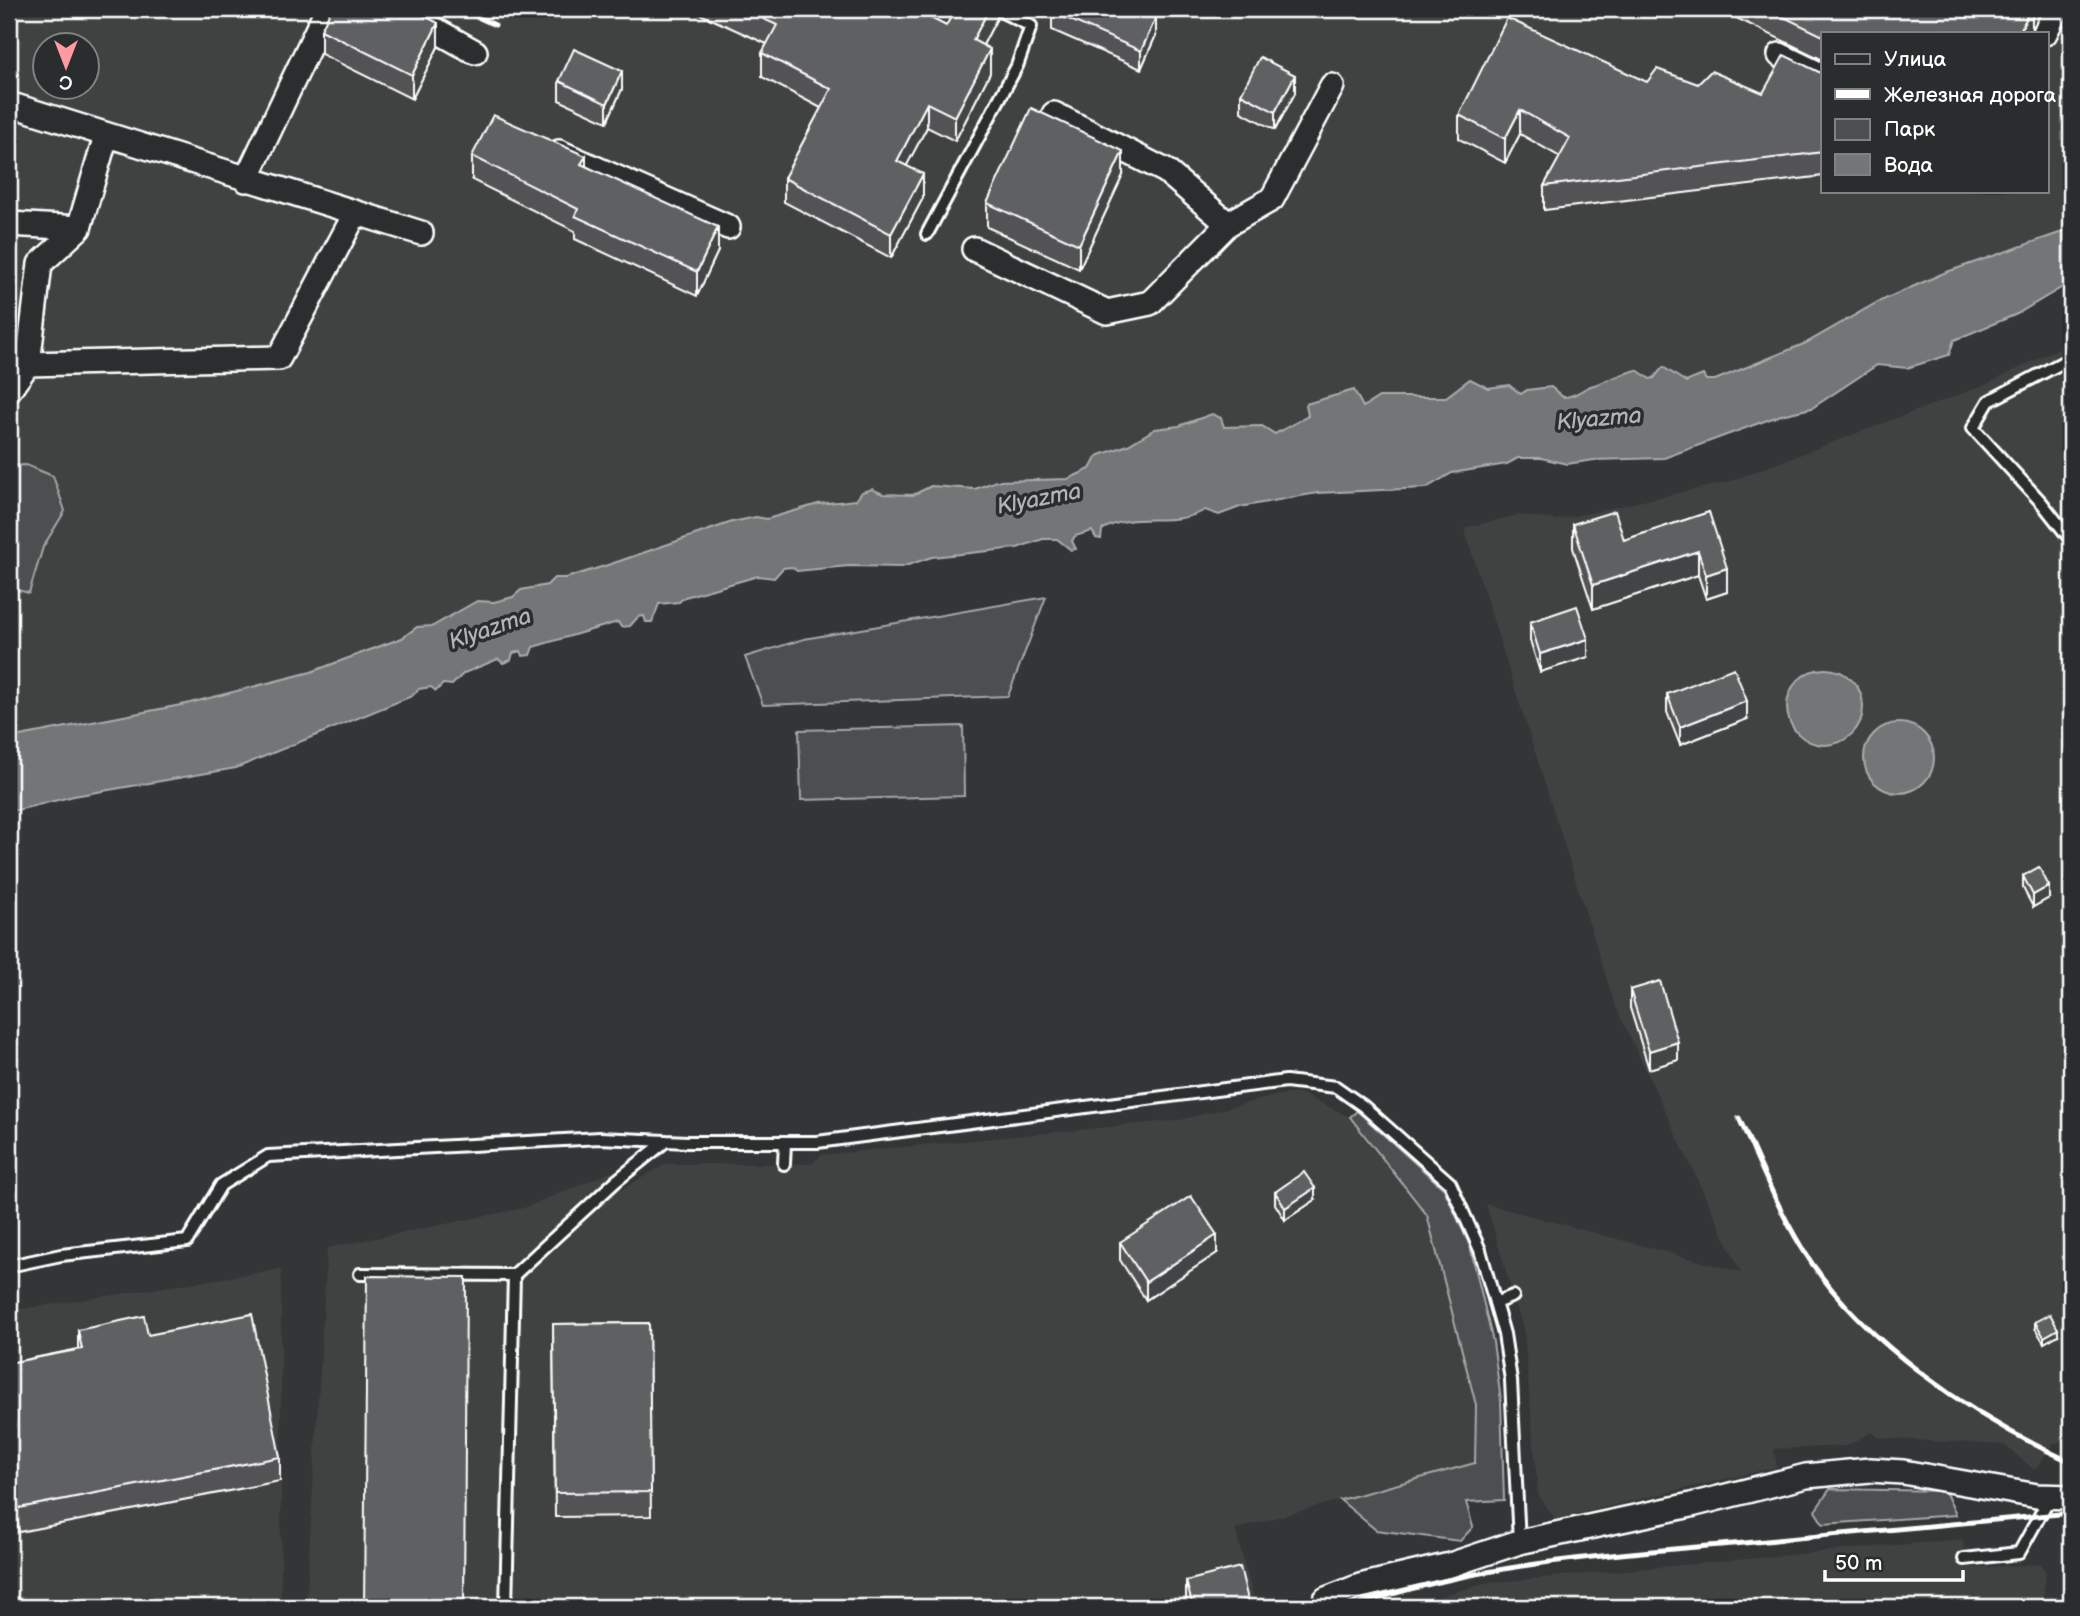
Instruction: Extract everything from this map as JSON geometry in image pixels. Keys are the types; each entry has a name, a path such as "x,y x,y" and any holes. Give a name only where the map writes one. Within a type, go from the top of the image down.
{"street":[{"path":"246,180 327,9"},
{"path":"398,9 475,52"},
{"path":"2046,32 2057,9"},
{"path":"1780,55 1821,75"},
{"path":"974,249 1107,312 1150,303 1228,224 1272,199 1332,86"},
{"path":"9,104 421,233"},
{"path":"1054,114 1166,171 1228,224"},
{"path":"9,390 28,364 40,264 79,228 106,136"},
{"path":"536,142 728,227"},
{"path":"28,364 279,358 355,214"},
{"path":"9,225 79,228"},
{"path":"1321,1607 1326,1599 1360,1586 1450,1565 1519,1542 1691,1505 1806,1476 1841,1472 1903,1472 2060,1497"}],"lane":[{"path":"927,234 1017,66 1031,26 996,9"},
{"path":"2071,358 1989,401 1973,428 2042,503 2071,540"},
{"path":"9,1266 61,1255 187,1241 221,1185 268,1156 600,1138 817,1142 1053,1109 1145,1101 1286,1081 1336,1087 1363,1106 1450,1183 1479,1250 1495,1303 1511,1380 1519,1542"},
{"path":"360,1274 514,1275 617,1181 666,1141"},
{"path":"784,1164 785,1142"},
{"path":"506,1607 514,1275"},
{"path":"1495,1303 1513,1296"},
{"path":"2021,1566 2019,1553 2060,1497"},
{"path":"1964,1559 2019,1553"}],"shaded area":[{"path":"9,9 2071,9 2071,229 1944,273 1878,302 1806,343 1715,380 1686,382 1663,367 1654,378 1650,379 1637,370 1568,397 1562,397 1558,391 1521,394 1497,385 1488,388 1466,383 1446,397 1379,397 1363,407 1354,390 1337,392 1301,422 1289,425 1275,434 1262,426 1224,426 1211,414 1198,421 1144,433 1136,442 1097,456 1090,468 1068,479 1018,481 975,489 931,486 913,495 901,493 856,500 840,499 767,519 756,517 732,522 611,564 566,578 554,578 547,585 521,590 513,597 494,602 477,601 433,626 417,627 402,638 311,672 186,704 9,738"},
{"path":"2071,342 2071,1438 2053,1444 2035,1470 2004,1445 1879,1438 1872,1432 1846,1446 1774,1449 1777,1467 1555,1519 1538,1494 1524,1332 1486,1204 1741,1272 1615,1005 1464,528 1518,515 1557,520 1728,482 1987,384"},
{"path":"1300,1093 1350,1117 1427,1215 1476,1405 1475,1463 1235,1529 1256,1607 306,1607 327,1248 524,1208 611,1172 622,1189 666,1164 811,1164 822,1155 1180,1120 1279,1095"},
{"path":"281,1269 281,1607 9,1607 9,1311"},
{"path":"1963,1539 1965,1568 2041,1564 2046,1572 2042,1607 1404,1607 1486,1583"}],"green space":[{"path":"26,465 53,476 65,511 43,547 29,593 17,590 9,572 9,466"},
{"path":"1046,597 1008,696 763,705 745,657 804,639"},
{"path":"963,726 964,796 801,800 799,730"},
{"path":"1357,1111 1444,1189 1470,1246 1493,1342 1501,1400 1504,1500 1466,1502 1473,1527 1460,1541 1376,1530 1340,1500 1475,1463 1476,1405 1427,1215 1350,1117"},
{"path":"1830,1489 1945,1491 1956,1515 1823,1524 1815,1511"}],"water":[{"name":"Klyazma","path":"2071,229 2071,282 2017,314 1954,340 1949,355 1907,368 1877,365 1812,408 1781,415 1664,458 1594,460 1567,464 1541,458 1518,458 1507,464 1452,473 1426,488 1317,493 1240,507 1219,515 1205,510 1179,518 1127,521 1102,530 1101,539 1096,538 1092,531 1075,536 1072,541 1076,549 1071,550 1057,539 1043,539 1017,548 932,557 902,567 849,566 797,571 792,567 783,568 774,578 758,576 685,597 679,602 659,604 652,622 646,622 644,616 638,617 630,626 621,627 618,622 533,647 530,655 523,656 521,651 513,653 511,660 503,663 498,659 464,673 452,685 443,684 436,691 431,687 419,689 412,696 236,768 74,796 9,812 9,738 186,704 311,672 402,638 417,627 433,626 477,601 494,602 513,597 521,590 547,585 554,578 566,578 611,564 732,522 756,517 767,519 818,504 856,500 862,492 872,489 883,494 913,495 931,486 975,489 996,481 1068,479 1090,469 1097,456 1128,445 1155,429 1179,426 1212,414 1221,418 1224,427 1262,426 1275,434 1308,416 1306,404 1354,390 1363,407 1379,397 1446,397 1470,379 1488,388 1509,385 1521,394 1527,390 1551,387 1563,397 1572,396 1590,386 1637,370 1650,379 1654,378 1663,367 1686,382 1703,375 1706,380 1715,380 1806,343 1878,302 1944,273"},
{"path":"1825,669 1839,672 1852,680 1860,693 1863,707 1860,721 1852,734 1839,742 1825,745 1811,742 1798,734 1790,721 1787,707 1790,693 1798,680 1811,672"},
{"path":"1899,723 1924,733 1934,758 1924,783 1899,793 1874,783 1864,758 1874,733"}],"building":[{"path":"331,9 412,9 438,23 412,75 321,30"},
{"path":"741,9 913,9 946,26 955,9 989,9 973,40 990,49 955,117 927,103 897,161 923,174 891,234 784,178 831,89 762,53 777,25"},
{"path":"1053,9 1137,9 1156,17 1141,51 1052,12"},
{"path":"1767,9 2031,9 2020,32 1821,32 1821,35"},
{"path":"1507,18 1647,82 1657,69 1698,84 1711,71 1763,93 1784,55 1821,73 1821,152 1544,186 1570,138 1520,110 1505,139 1459,115"},
{"path":"574,49 622,71 607,104 559,81"},
{"path":"1260,57 1295,75 1275,112 1241,94"},
{"path":"1031,108 1123,151 1079,245 987,203"},
{"path":"493,115 586,156 581,164 718,227 697,272 575,216 578,209 472,156"},
{"path":"1615,511 1624,540 1709,512 1727,568 1706,575 1698,551 1593,585 1573,524"},
{"path":"1577,606 1588,639 1540,654 1530,622"},
{"path":"1734,668 1747,701 1680,727 1667,694"},
{"path":"2039,867 2049,886 2033,895 2023,876"},
{"path":"1660,981 1678,1042 1649,1051 1630,990"},
{"path":"1304,1172 1315,1188 1285,1208 1275,1192"},
{"path":"1191,1196 1217,1235 1146,1282 1120,1242"},
{"path":"367,1276 466,1277 464,1607 364,1607"},
{"path":"252,1314 280,1457 19,1508 9,1456 9,1363 82,1349 78,1330 144,1316 148,1335"},
{"path":"2050,1314 2058,1329 2044,1337 2035,1322"},
{"path":"649,1323 651,1492 555,1493 553,1324"},
{"path":"1240,1567 1248,1600 1221,1607 1193,1607 1186,1581"}],"railway":[{"path":"460,9 495,25"},
{"path":"1739,1118 1776,1200 1802,1248 1826,1282 1854,1314 1886,1345 1958,1400 2071,1462"},
{"path":"1352,1607 1398,1592 1492,1571 1588,1557 2071,1513"}]}
